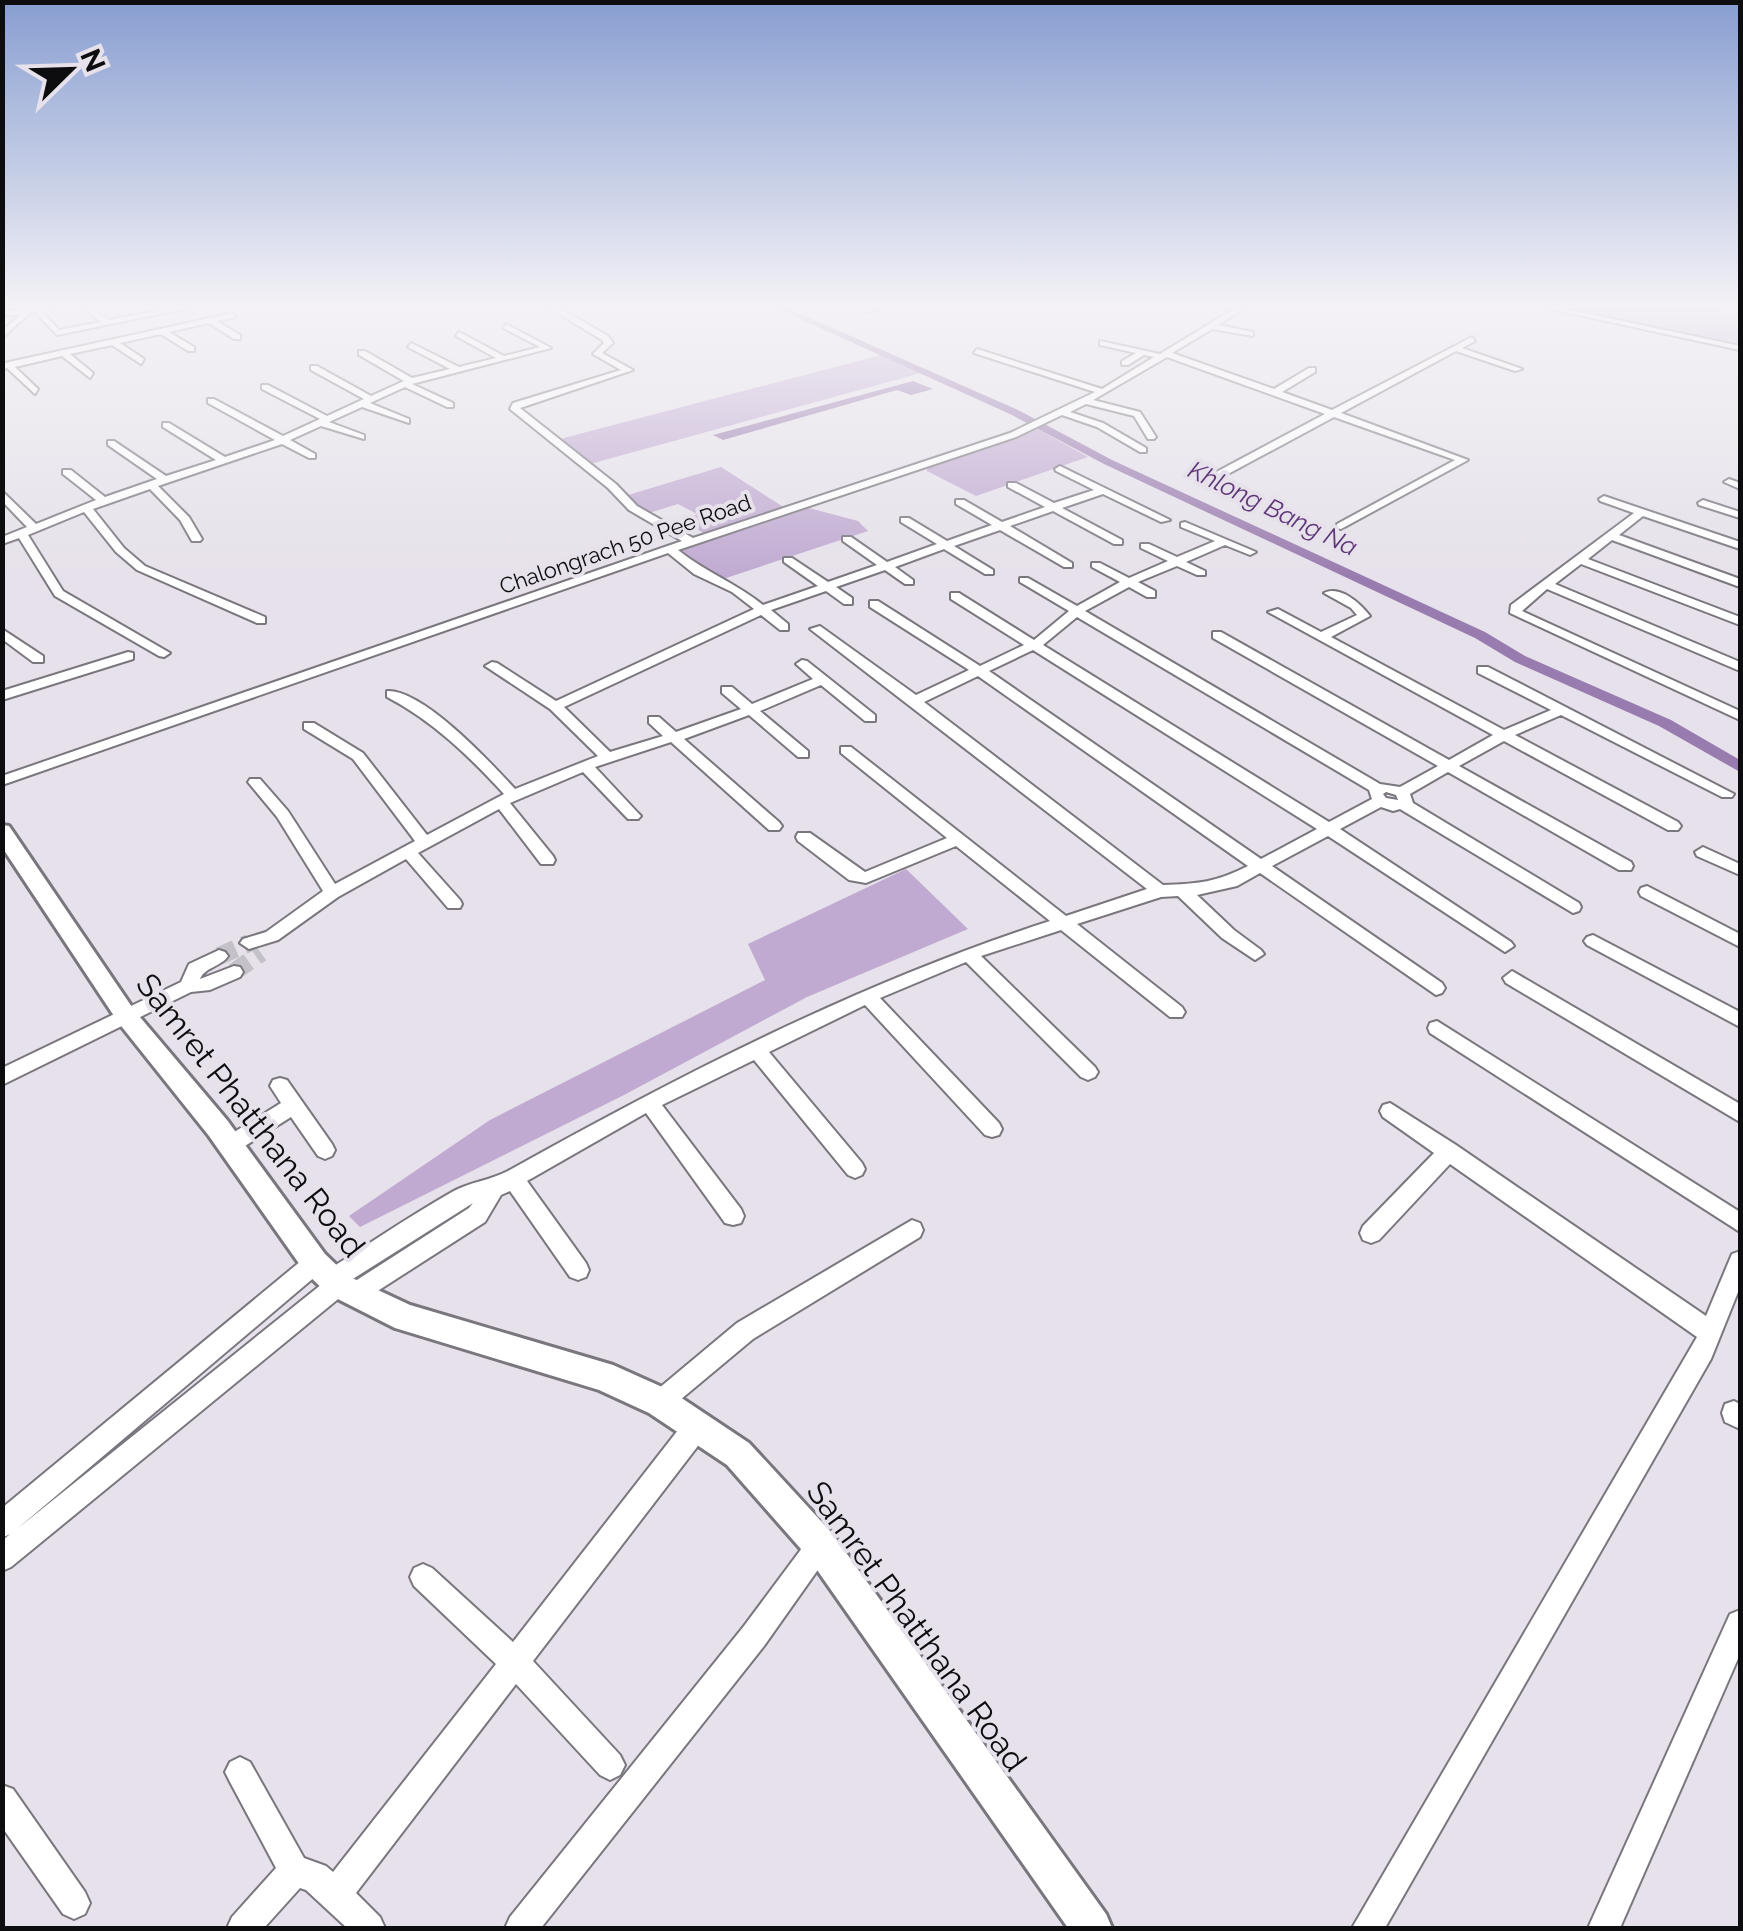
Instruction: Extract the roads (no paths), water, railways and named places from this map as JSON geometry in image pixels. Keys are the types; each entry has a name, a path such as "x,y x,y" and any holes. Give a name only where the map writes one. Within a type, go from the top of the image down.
{"street":[{"path":"283,397 361,437"},
{"path":"359,397 406,420"},
{"path":"2,541 103,500 281,441 374,397"},
{"path":"435,397 450,405"},
{"path":"541,397 514,409 612,486 633,508 692,542"},
{"name":"Chalongrach 50 Pee Road","path":"2,781 1028,428 1092,397"},
{"path":"1289,397 1463,460 1341,526"},
{"path":"1211,479 1364,397"},
{"path":"1086,400 1138,414 1151,437"},
{"path":"211,401 312,456"},
{"path":"1062,412 1100,424 1144,450"},
{"path":"166,425 224,462"},
{"path":"112,443 166,481"},
{"path":"1060,468 1165,520"},
{"path":"66,472 103,500"},
{"path":"152,485 185,519 196,539"},
{"path":"1012,485 1118,542"},
{"path":"555,706 763,610 1104,490"},
{"path":"2,494 27,530 59,593 164,653"},
{"path":"1604,500 1740,546"},
{"path":"960,502 1068,565"},
{"path":"1703,503 1740,516"},
{"path":"86,507 120,550 141,568 261,620"},
{"path":"1642,512 1515,608 1516,613 1740,716"},
{"path":"905,520 989,572"},
{"path":"1185,525 1250,552"},
{"path":"1609,535 1740,582"},
{"path":"847,539 909,582"},
{"path":"915,700 1036,644 1078,610 1130,582 1225,541"},
{"path":"1145,546 1201,573"},
{"path":"670,549 698,572 736,589 784,627"},
{"path":"1578,559 1740,622"},
{"path":"788,560 848,601"},
{"path":"1096,565 1151,594"},
{"path":"1024,580 1380,795 1392,806 1449,764 1562,710"},
{"path":"1545,584 1740,667"},
{"path":"1322,637 1364,616 1364,611 1330,593"},
{"path":"954,596 1328,828 1505,946"},
{"path":"874,604 981,672 1436,988"},
{"path":"1274,612 1674,826"},
{"path":"816,629 915,700 1160,890"},
{"path":"2,633 38,658"},
{"path":"1217,634 1625,866"},
{"path":"2,696 128,656"},
{"path":"802,664 870,718"},
{"path":"492,666 555,706 606,757"},
{"path":"1483,670 1727,794"},
{"path":"255,948 332,893 507,799 606,757 672,739 822,680"},
{"path":"727,690 803,754"},
{"path":"392,694 430,714 448,730 507,799 547,860"},
{"path":"654,720 774,826"},
{"path":"308,726 358,756 424,842"},
{"path":"846,750 1069,923 1176,1012"},
{"path":"585,765 634,816"},
{"path":"255,782 283,814 332,893"},
{"path":"2,1525 114,1432 334,1281 478,1216 503,1184 650,1102 756,1048 968,954 1160,890 1207,890 1260,868 1380,795"},
{"path":"1402,798 1572,907"},
{"name":"Samret Phatthana Road","path":"2,831 135,1011 240,1138 334,1281 405,1318 602,1376 660,1402 738,1454 820,1545 1092,1928"},
{"path":"804,837 855,876 866,878 958,839"},
{"path":"407,850 454,904"},
{"path":"1703,852 1740,870"},
{"path":"1184,892 1255,954"},
{"path":"1647,892 1740,940"},
{"path":"1593,941 1740,1020"},
{"path":"968,954 1088,1072"},
{"path":"183,988 195,969 219,956"},
{"path":"2,1077 183,988 204,985 234,972"},
{"path":"1512,978 1740,1114"},
{"path":"868,996 992,1129"},
{"path":"1438,1028 1740,1223"},
{"path":"756,1048 855,1169"},
{"path":"280,1086 326,1150"},
{"path":"650,1102 733,1216"},
{"path":"240,1138 293,1105"},
{"path":"1390,1111 1712,1333"},
{"path":"1370,1233 1449,1152"},
{"path":"503,1184 578,1270"},
{"path":"660,1402 745,1331 912,1230"},
{"path":"1368,1928 1712,1333 1740,1261"},
{"path":"2,1558 334,1281"},
{"path":"335,1895 517,1664 698,1424"},
{"path":"114,1432 129,1455"},
{"path":"521,1928 754,1636 820,1545"},
{"path":"423,1577 517,1664 610,1765"},
{"path":"1604,1928 1740,1624"},
{"path":"240,1772 294,1871 315,1877 368,1928"},
{"path":"2,1800 74,1903"},
{"path":"243,1928 294,1871"}],"waterway":[{"name":"Khlong Bang Na","path":"980,397 1108,462 1480,635 1520,659 1665,723 1740,767"}],"tunnel":[{"path":"219,956 249,943"},
{"path":"234,972 261,953"}]}
